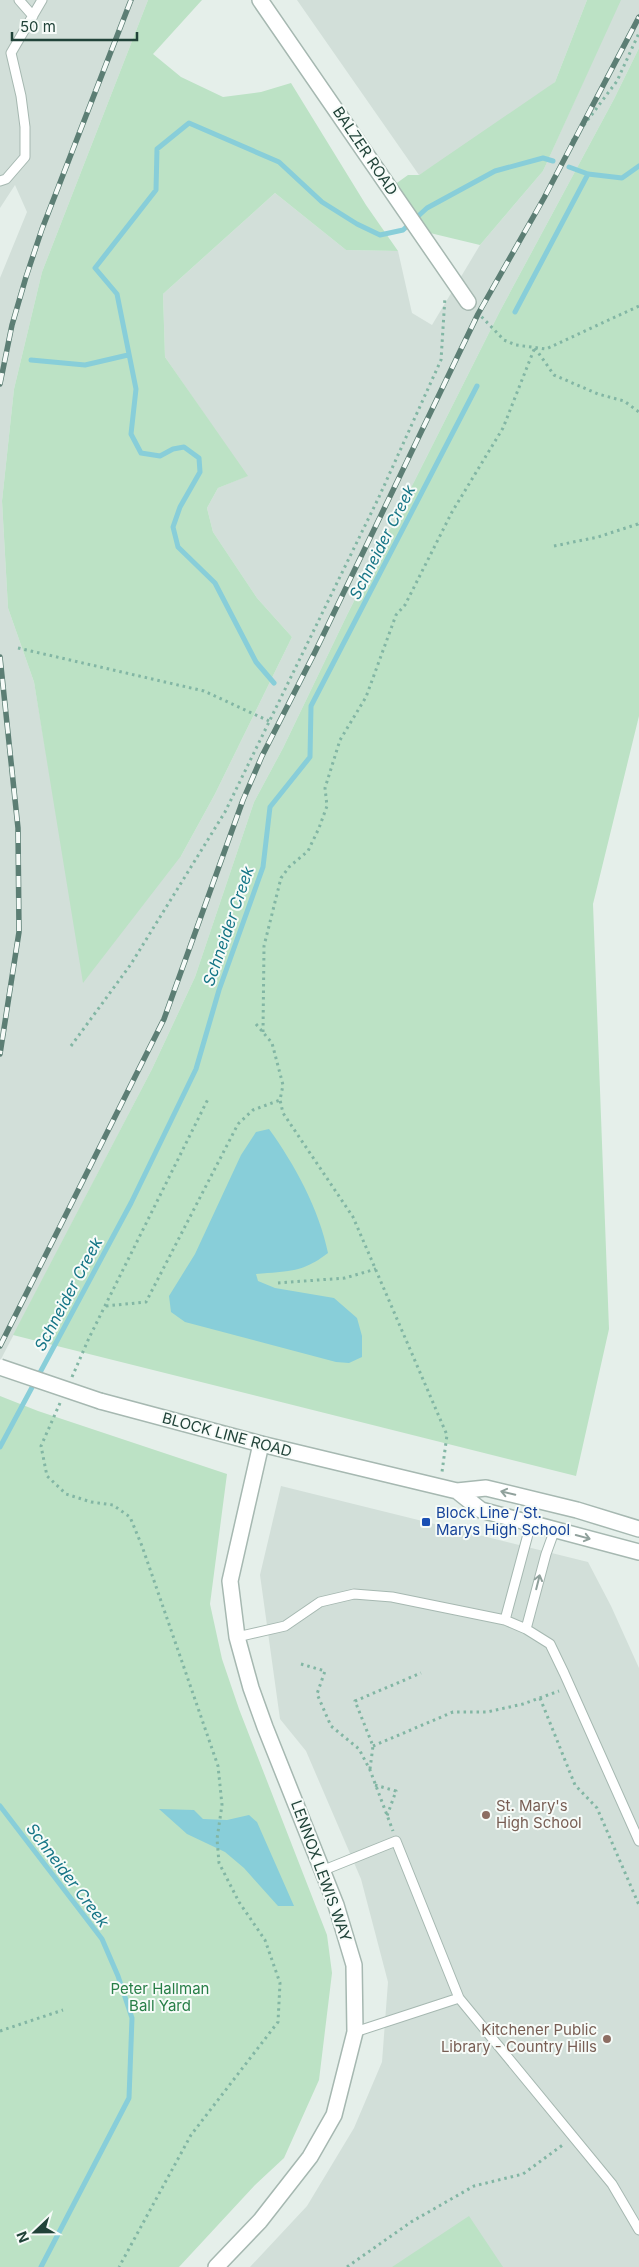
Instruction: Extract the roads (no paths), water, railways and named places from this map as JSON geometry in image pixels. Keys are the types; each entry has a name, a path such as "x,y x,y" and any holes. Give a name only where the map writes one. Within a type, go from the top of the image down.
{"street":[{"name":"BALZER ROAD","path":"260,0 468,302"},
{"name":"BLOCK LINE ROAD","path":"0,1367 100,1401 261,1444 457,1491 486,1488 577,1510 639,1529"},
{"name":"LENNOX LEWIS WAY","path":"216,2267 260,2221 310,2157 334,2115 355,2032 354,1965 324,1870 265,1727 251,1688 237,1637 230,1581 261,1444"},
{"name":"BLOCK LINE ROAD","path":"457,1491 481,1510 639,1552"}],"lane":[{"path":"19,0 33,16"},
{"path":"0,181 6,179 25,157 25,127 22,103 12,53 42,0"},
{"path":"505,1620 531,1523"},
{"path":"526,1629 546,1554 555,1529"},
{"path":"237,1637 285,1626 320,1602 354,1594 392,1597 505,1620 526,1629 550,1644 639,1840"},
{"path":"324,1870 396,1841 459,1998 612,2184 639,2230"},
{"path":"355,2032 459,1998"}],"water":[{"path":"269,1129 288,1157 305,1188 319,1220 328,1253 319,1260 302,1268 256,1274 258,1281 275,1288 334,1298 357,1318 362,1336 362,1357 349,1363 336,1362 185,1322 171,1312 169,1296 195,1254 241,1155 256,1132"},
{"path":"159,1809 194,1810 203,1819 227,1820 249,1815 257,1822 294,1906 278,1906 244,1868 225,1852 187,1834"}],"waterway":[{"name":"Schneider Creek","path":"274,683 256,662 215,583 178,547 173,527 180,507 200,472 199,458 184,447 173,449 160,456 141,453 131,434 136,389 117,294 95,268 156,190 157,149 189,123 279,162 322,202 357,224 380,235 403,230 427,208 495,171 543,158 553,161"},
{"name":"Schneider Creek","path":"569,167 588,174 622,178 639,166"},
{"name":"Schneider Creek","path":"515,312 588,174"},
{"path":"31,360 85,365 128,355"},
{"name":"Schneider Creek","path":"0,1447 131,1203 196,1069 219,990 263,867 270,807 310,757 311,706 477,386"},
{"name":"Schneider Creek","path":"0,1806 102,1939 118,1976 132,2018 129,2098 41,2267"}],"railway":[{"path":"0,384 12,325 42,229 131,0"},
{"path":"0,1346 164,1019 243,800 262,756 315,652 478,314 544,198 639,17"},
{"path":"0,657 18,828 19,932 0,1054"}],"place":[{"name":"Block Line / St. Marys High School","path":"426,1522"},
{"name":"St. Mary's High School","path":"486,1815"},
{"name":"Kitchener Public Library - Country Hills","path":"607,2039"}],"park label":[{"name":"Peter Hallman Ball Yard","path":"160,1998"}]}
